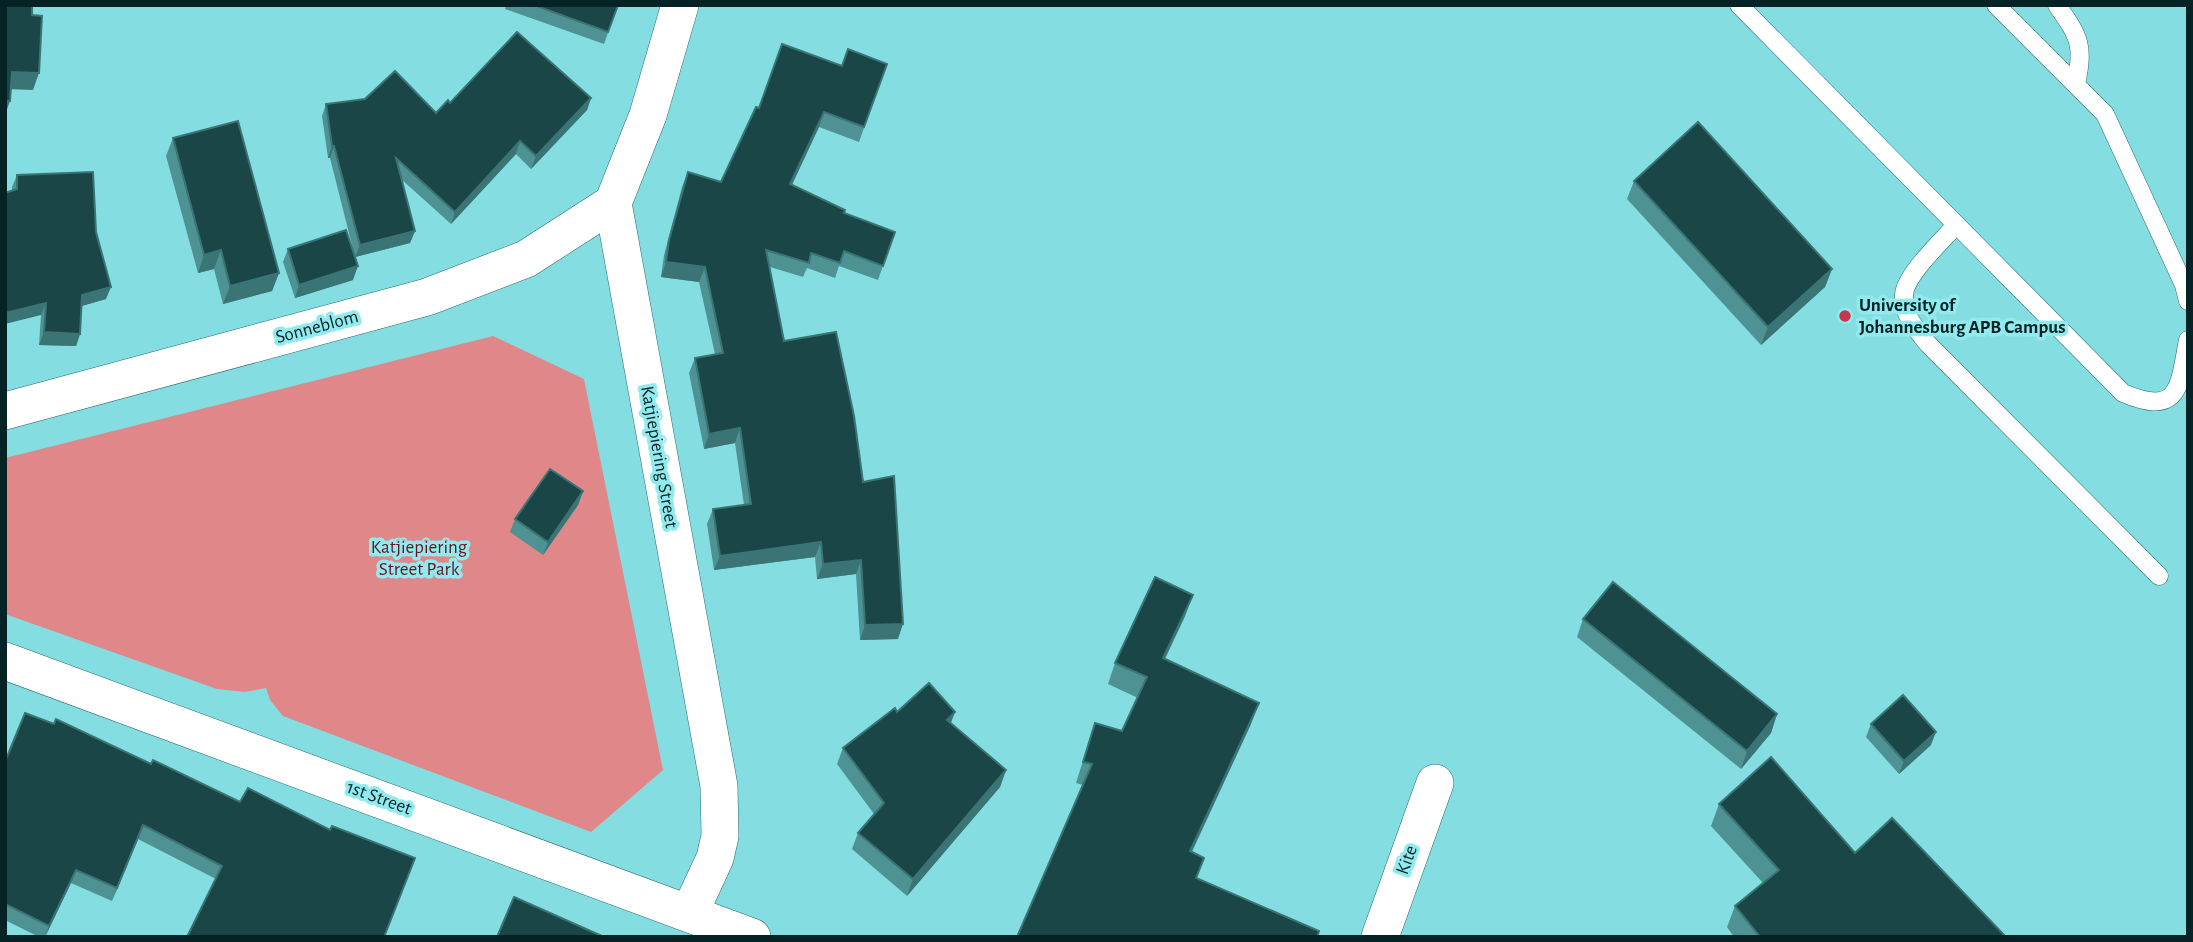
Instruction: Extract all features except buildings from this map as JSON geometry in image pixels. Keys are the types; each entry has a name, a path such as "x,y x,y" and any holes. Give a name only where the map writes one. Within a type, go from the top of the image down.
{"street":[{"path":"612,202 648,115 680,5"},
{"name":"Sonneblom","path":"5,411 427,297 526,259 612,202"},
{"name":"Katjiepiering Street","path":"612,202 719,786 720,836 715,858 690,912"},
{"name":"1st Street","path":"5,661 752,937"},
{"name":"Kite","path":"1380,937 1435,783"}],"lane":[{"path":"1739,5 2123,393 2157,404 2170,398 2180,380 2188,340"},
{"path":"1996,5 2105,114 2184,285 2188,301"},
{"path":"2057,5 2081,46 2076,85"},
{"path":"1956,225 1910,278 1904,296 1909,320 1928,344 2159,576"}],"green space":[{"name":"Katjiepiering Street Park","path":"493,336 584,379 663,770 591,832 283,716 270,700 266,688 245,692 217,689 5,614 5,458"}],"place":[{"name":"University of Johannesburg APB Campus","path":"1845,316"}]}
